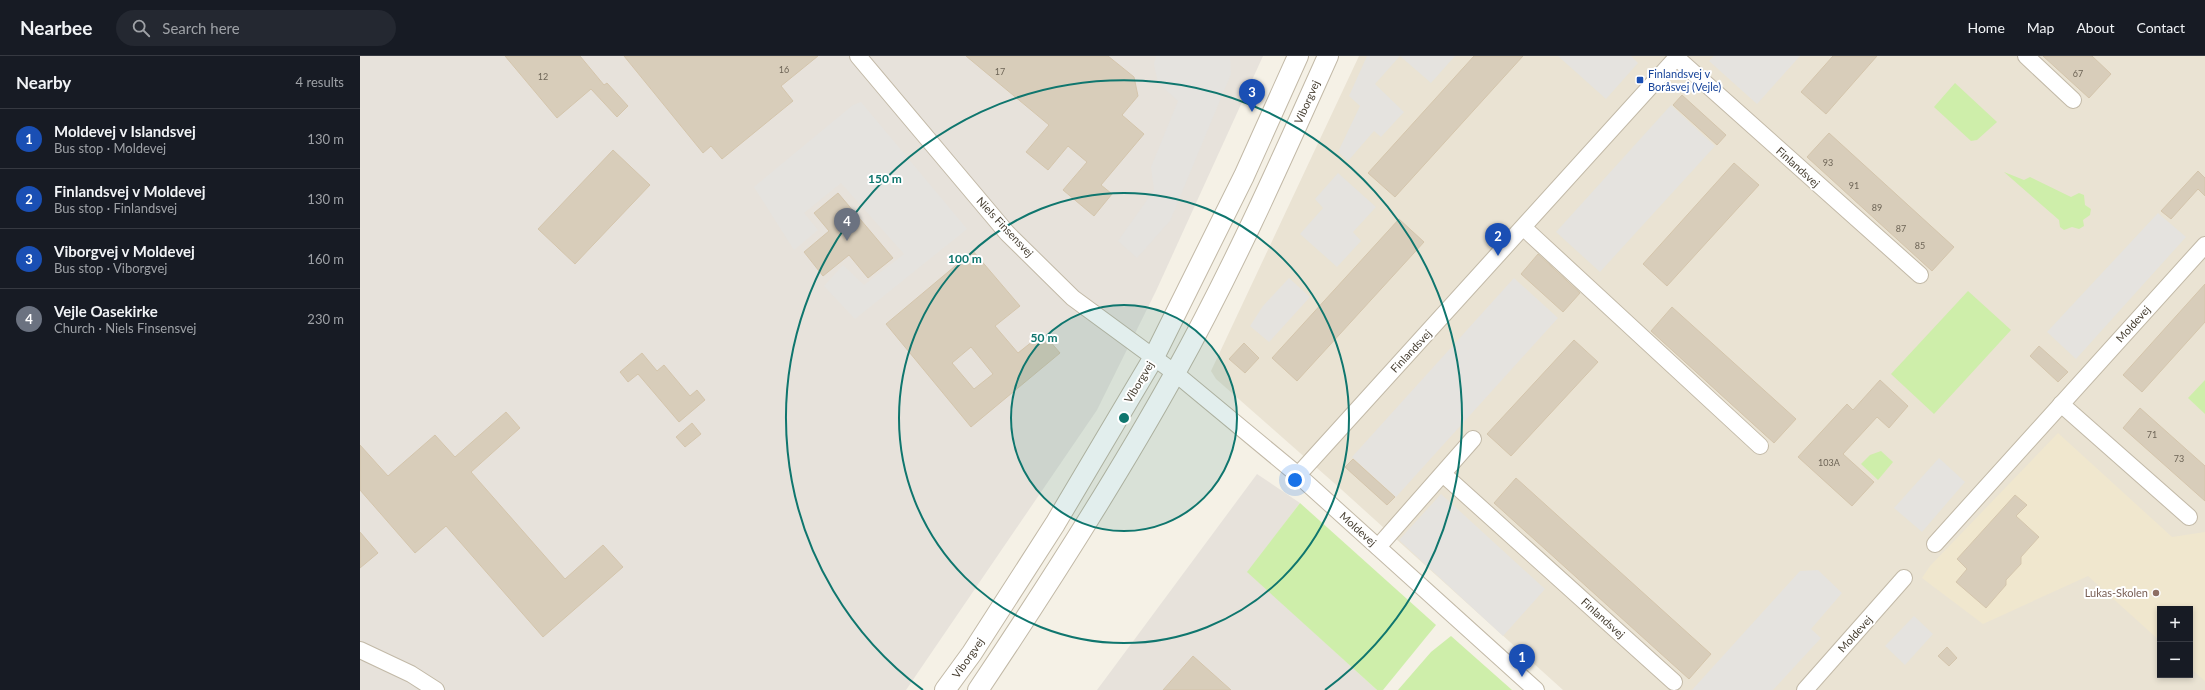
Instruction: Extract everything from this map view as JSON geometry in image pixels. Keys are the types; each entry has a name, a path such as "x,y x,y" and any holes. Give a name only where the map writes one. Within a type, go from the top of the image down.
{"street":[{"name":"Niels Finsensvej","path":"858,56 1007,233 1073,298 1175,373"},
{"name":"Viborgvej","path":"945,690 972,653 1055,524 1154,357 1244,176 1298,56"},
{"name":"Viborgvej","path":"978,690 1055,575 1120,470 1175,373 1254,220 1328,56"},
{"path":"2026,56 2073,100"},
{"name":"Finlandsvej","path":"1298,475 1678,57 1920,275"},
{"path":"1524,228 1760,446"},
{"name":"Moldevej","path":"1935,544 2205,245"},
{"name":"Moldevej","path":"1175,373 1298,475 1536,690"},
{"path":"2061,404 2189,517"},
{"path":"1378,547 1473,439"},
{"name":"Finlandsvej","path":"1442,474 1674,682"},
{"name":"Moldevej","path":"1805,690 1904,578"},
{"path":"360,650 411,674 436,690"}],"shaded area":[{"path":"360,56 1263,56 1156,291 1097,410 906,690 360,690"},
{"path":"1156,56 1230,56 1231,74 1170,221 1137,258 1118,241 1154,190 1151,167 1178,101 1158,83 1154,64"},
{"path":"1359,56 2205,56 2205,690 1563,690 1342,490 1216,379 1211,371"},
{"path":"1367,56 1400,56 1375,84 1404,112 1381,137 1374,131 1348,161 1338,152 1360,106 1349,96"},
{"path":"1400,56 1455,56 1431,83"},
{"path":"1558,56 1631,56 1638,63 1606,99"},
{"path":"1714,56 1800,56 1757,104 1709,61"},
{"path":"861,102 967,229 855,319 824,286 843,265 864,285 904,254 841,183 804,213 818,230 794,250 754,187 853,105"},
{"path":"1671,105 1715,146 1600,272 1556,232"},
{"path":"1338,173 1376,207 1353,232 1361,241 1337,267 1300,234 1323,208 1315,199"},
{"path":"2158,213 2186,237 2076,359 2047,332"},
{"path":"1289,278 1310,297 1269,342 1250,326 1263,306"},
{"path":"1514,278 1558,318 1396,497 1352,457"},
{"path":"2058,433 2172,537 2205,532 2205,681 2193,671 2193,606 2157,606 2157,638 2088,576 1983,624 1922,578 1930,566"},
{"path":"1939,458 1965,482 1922,532 1894,508"},
{"path":"1257,474 1300,503 1248,572 1377,690 1097,690"},
{"path":"1441,494 1545,589 1503,636 1399,540"},
{"path":"1818,570 1842,593 1811,629 1821,638 1773,690 1692,690 1800,571"},
{"path":"1914,616 1933,634 1905,665 1885,646"}],"green space":[{"path":"1955,83 1997,122 1977,140 1971,141 1934,107"},
{"path":"2004,172 2024,180 2030,177 2071,197 2079,193 2084,195 2085,205 2091,209 2090,215 2083,220 2084,226 2079,229 2072,227 2064,230 2060,227 2059,220"},
{"path":"1968,291 2011,330 1934,414 1891,374"},
{"path":"2205,380 2205,414 2188,398"},
{"path":"1881,451 1893,462 1878,480 1861,464 1870,455"},
{"path":"1300,503 1436,625 1383,690 1377,690 1247,572"},
{"path":"1451,636 1512,690 1398,690 1431,652"}],"building":[{"path":"505,56 580,56 604,85 607,83 628,106 617,117 591,89 557,118"},
{"path":"624,56 818,56 781,86 793,101 722,159 711,146 703,153"},
{"path":"966,56 1108,56 1134,77 1138,96 1122,115 1144,134 1101,185 1112,194 1094,216 1063,190 1087,162 1068,146 1048,170 1026,152 1049,125"},
{"path":"1474,56 1523,56 1395,197 1368,173"},
{"path":"1833,56 1877,56 1826,114 1801,92"},
{"path":"2043,56 2092,56 2111,74 2089,98"},
{"path":"1682,95 1726,135 1717,145 1673,105"},
{"path":"1829,133 1954,247 1932,271 1807,157"},
{"path":"613,150 650,185 575,264 538,229"},
{"path":"1734,163 1759,185 1667,286 1643,264"},
{"path":"2198,171 2205,178 2205,196 2198,189 2171,219 2161,211"},
{"path":"838,193 893,258 868,278 849,255 823,276 804,252 829,231 814,213"},
{"path":"1399,219 1424,242 1297,381 1272,358"},
{"path":"973,251 1020,306 995,326 1018,353 1043,333 1060,353 971,427 886,324","holes":["971,347 993,374 974,389 952,363"]},
{"path":"1538,254 1580,293 1563,312 1521,274"},
{"path":"2205,284 2205,322 2142,392 2123,375"},
{"path":"1672,307 1796,419 1774,443 1651,331"},
{"path":"1574,340 1598,362 1511,456 1487,434"},
{"path":"1244,343 1259,358 1245,373 1229,359"},
{"path":"2039,346 2068,372 2058,382 2030,356"},
{"path":"642,353 657,371 664,365 690,396 697,390 705,400 679,422 638,374 628,382 620,372"},
{"path":"1880,380 1908,406 1889,428 1877,417 1843,454 1874,482 1852,506 1798,457 1847,404 1853,410"},
{"path":"2140,408 2205,466 2205,501 2123,428"},
{"path":"506,412 520,428 471,472 565,579 603,545 623,567 543,637 446,526 415,553 360,490 360,445 388,476 435,435 455,457"},
{"path":"692,423 701,434 685,447 676,437"},
{"path":"1353,459 1395,497 1387,505 1345,467"},
{"path":"1516,478 1711,654 1689,679 1494,503"},
{"path":"2015,495 2027,505 2016,516 2039,537 2021,557 2021,564 2006,580 2006,585 1986,608 1956,582 1967,569 1957,559"},
{"path":"360,532 378,553 360,568"},
{"path":"1947,647 1957,658 1949,666 1938,656"},
{"path":"1193,656 1231,690 1163,690"}],"place":[{"name":"Finlandsvej v Boråsvej (Vejle)","path":"1640,80"},
{"name":"Viborgvej v Moldevej","path":"1252,112"},
{"name":"Vejle Oasekirke","path":"847,241"},
{"name":"Finlandsvej v Moldevej","path":"1498,256"},
{"name":"Lukas-Skolen","path":"2156,593"},
{"name":"Moldevej v Islandsvej","path":"1522,677"}]}
